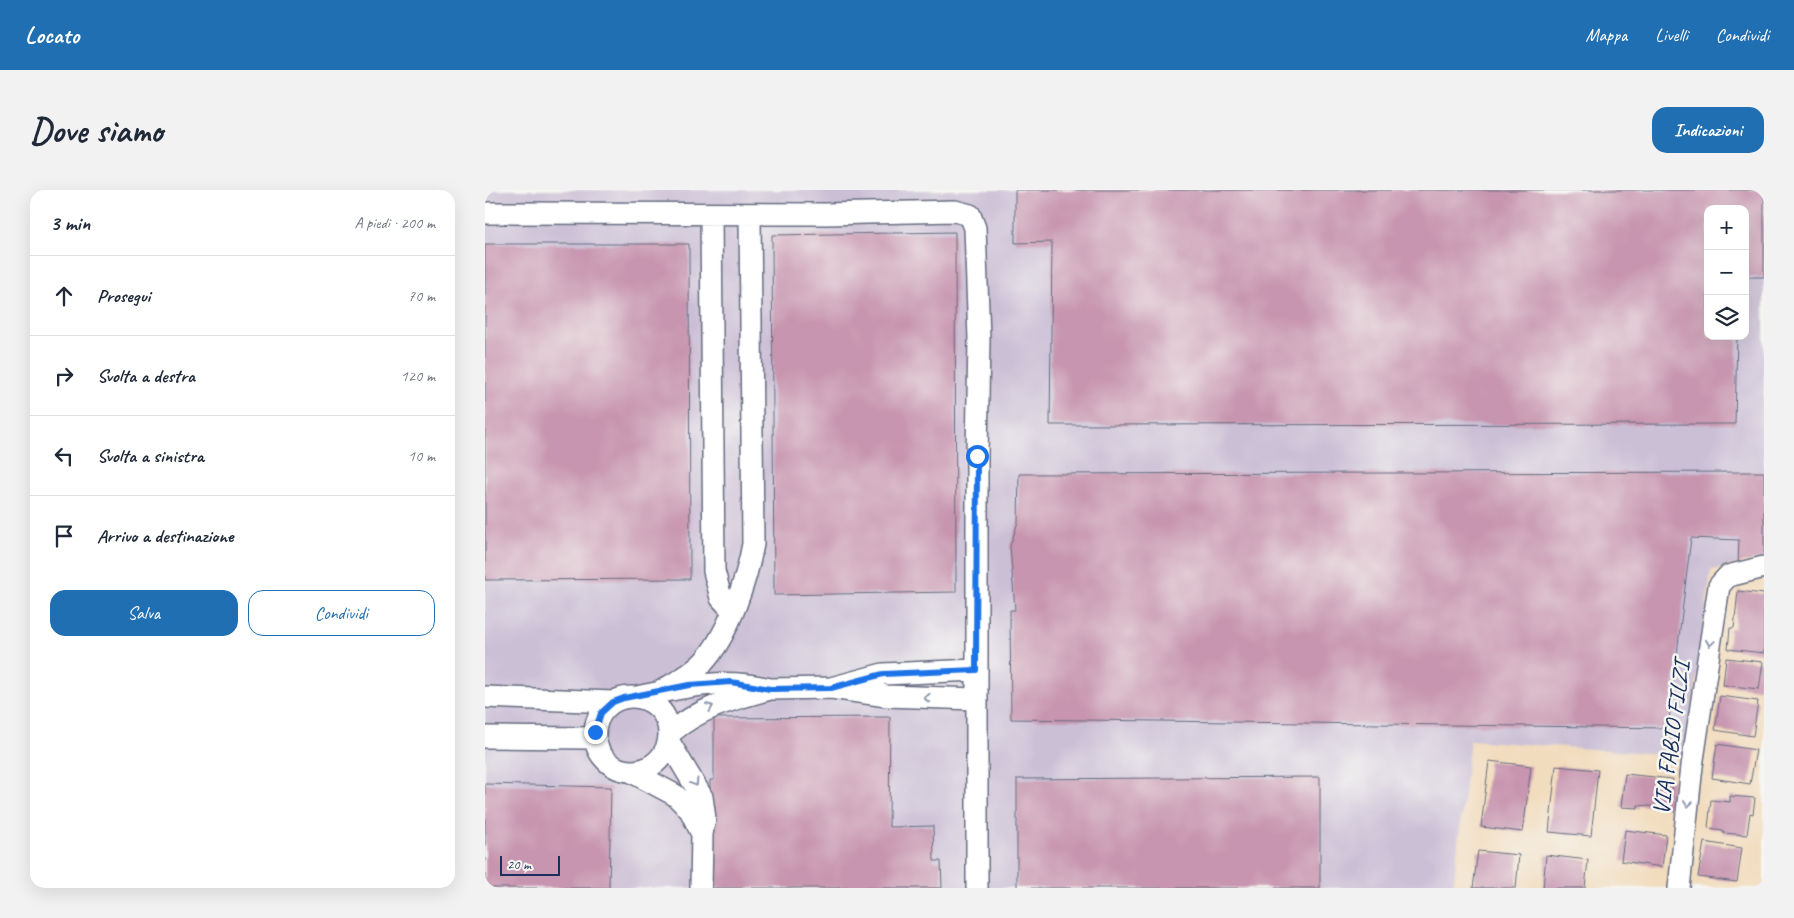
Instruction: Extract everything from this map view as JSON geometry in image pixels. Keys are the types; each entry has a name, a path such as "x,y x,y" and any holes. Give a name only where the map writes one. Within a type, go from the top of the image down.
{"street":[{"path":"485,213 750,214 955,211 970,215 974,222 979,339 976,670 977,888"},
{"path":"711,214 713,571 721,598 733,611"},
{"path":"660,692 695,669 707,658 733,611 749,566 753,544 750,214"},
{"name":"VIA FABIO FILZI","path":"1679,888 1692,766 1719,586 1724,578 1764,567"},
{"path":"831,688 883,674 976,670"},
{"path":"485,697 613,702 624,698 711,682 731,682 770,689 831,688 887,696 976,699"},
{"path":"630,771 646,769 655,763 663,755 669,738 701,711 720,703 770,689"},
{"path":"637,697 648,700 658,707 666,718 669,738 702,797 705,819 702,834 701,888"},
{"path":"613,702 599,718 595,738 599,751 606,761 616,768 630,771 675,795 690,810 702,834"},
{"path":"485,737 595,738"}],"shaded area":[{"path":"485,190 1764,190 1764,558 1711,570 1687,756 1470,740 1453,888 485,888"}],"building":[{"path":"1015,190 1764,190 1764,277 1749,277 1749,205 1704,205 1704,340 1737,340 1735,424 1050,425 1052,242 1015,243"},
{"path":"955,232 956,592 774,595 772,235"},
{"path":"485,244 689,244 690,579 485,580"},
{"path":"1764,472 1764,558 1738,564 1739,540 1691,538 1668,728 1011,719 1010,610 1015,610 1010,546 1018,522 1019,474"},
{"path":"1738,591 1764,594 1764,653 1728,649 1730,628 1734,628"},
{"path":"1726,658 1763,662 1759,689 1723,685"},
{"path":"1720,696 1758,701 1753,736 1715,730"},
{"path":"890,717 889,827 933,826 934,861 941,861 942,888 711,888 710,780 714,780 714,718"},
{"path":"1717,744 1756,750 1750,784 1712,778"},
{"path":"1489,761 1531,766 1523,832 1481,827"},
{"path":"1556,766 1598,770 1591,836 1549,832"},
{"path":"1625,774 1673,779 1670,808 1638,805 1638,808 1621,807"},
{"path":"1320,777 1320,888 1017,888 1017,779"},
{"path":"485,784 611,787 609,888 485,888"},
{"path":"1730,796 1755,798 1753,814 1750,813 1747,835 1723,833 1723,830 1708,828 1711,800 1730,802"},
{"path":"1625,830 1666,835 1662,867 1621,861"},
{"path":"1704,842 1742,848 1737,882 1698,877"},
{"path":"1478,851 1519,855 1516,888 1473,888"},
{"path":"1546,855 1588,860 1585,888 1543,888"}],"route":[{"path":"595,732 596,723 601,713 608,705 619,699 637,697 689,685 731,682 752,684 770,689 831,688 883,674 976,670 977,456"}]}
